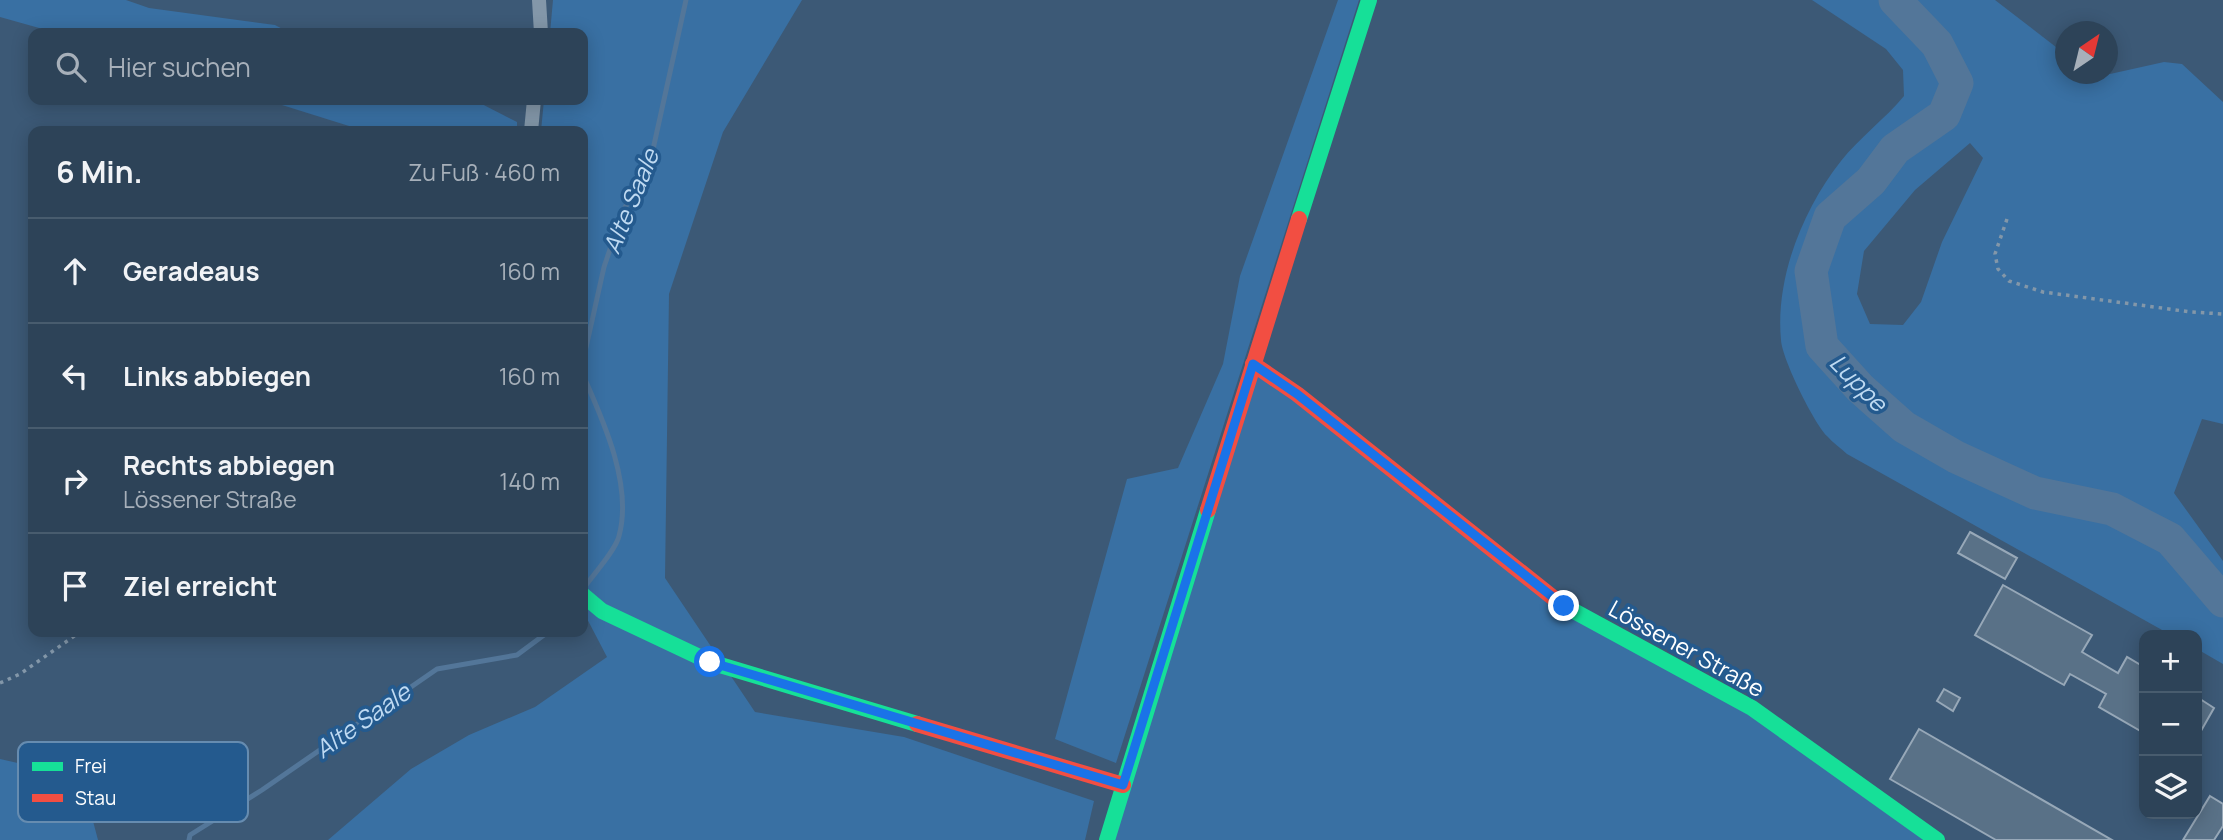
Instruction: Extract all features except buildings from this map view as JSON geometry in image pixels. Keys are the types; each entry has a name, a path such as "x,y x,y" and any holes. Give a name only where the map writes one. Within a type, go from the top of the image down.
{"street":[{"path":"539,0 541,28"},
{"path":"1107,840 1253,364 1369,0"},
{"path":"531,126 534,105"},
{"name":"Lössener Straße","path":"1253,364 1297,394 1564,606 1752,708 1937,840"},
{"path":"588,599 603,611 710,662 1123,785"}],"path":[{"path":"2007,219 1995,254 1998,269 2009,281 2043,292 2223,314"},
{"path":"0,683 20,674 73,637"}],"shaded area":[{"path":"0,0 126,0 149,8 275,25 281,28 39,28 0,17"},
{"path":"553,0 802,0 723,132 669,294 665,578 755,712 904,737 1094,801 1085,840 328,840 411,769 469,735 535,707 607,657 588,621 588,126 541,126 544,105 588,105 588,28 550,28"},
{"path":"1338,0 1359,0 1116,763 1055,739 1127,479 1178,468 1223,364 1240,276"},
{"path":"1812,0 1995,0 2055,46 2055,84 2118,84 2118,72 2164,62 2182,64 2223,102 2223,424 2202,419 2174,493 2223,561 2223,664 2202,652 2202,630 2162,630 1847,454 1821,429 1807,405 1787,361 1781,340 1780,316 1787,269 1804,222 1827,180 1848,153 1904,96 1903,70 1886,49","holes":["1970,143 1983,158 1942,242 1921,302 1903,325 1870,324 1857,294 1864,251 1915,190"]},
{"path":"282,105 484,105 517,122 517,126 349,126"},
{"path":"1259,367 1564,606 1752,708 1937,840 1107,840"},
{"path":"0,759 18,763 18,822 93,822 98,840 0,840"}],"waterway":[{"name":"Alte Saale","path":"588,339 604,267 623,211 650,163 686,0"},
{"name":"Luppe","path":"1895,0 1937,44 1957,83 1944,115 1895,149 1871,181 1830,217 1811,271 1822,346 1860,388 1904,427 1956,457 2035,493 2112,509 2170,539 2223,601"},
{"name":"Alte Saale","path":"588,387 614,453 622,496 622,516 617,542 588,582"},
{"name":"Alte Saale","path":"248,799 437,669 517,655 541,637"},
{"name":"Alte Saale","path":"189,840 190,835 211,822"}],"traffic: fast":[{"path":"1299,219 1369,0"},
{"path":"1107,840 1208,510"},
{"path":"588,599 602,611 710,662 917,724"},
{"path":"1561,604 1752,708 1937,840"}],"traffic: jam":[{"path":"1208,510 1299,219"},
{"path":"1253,364 1297,394 1561,604"},
{"path":"917,724 1123,785"}],"route":[{"path":"710,662 1123,785 1253,364 1297,394 1564,606"}]}
